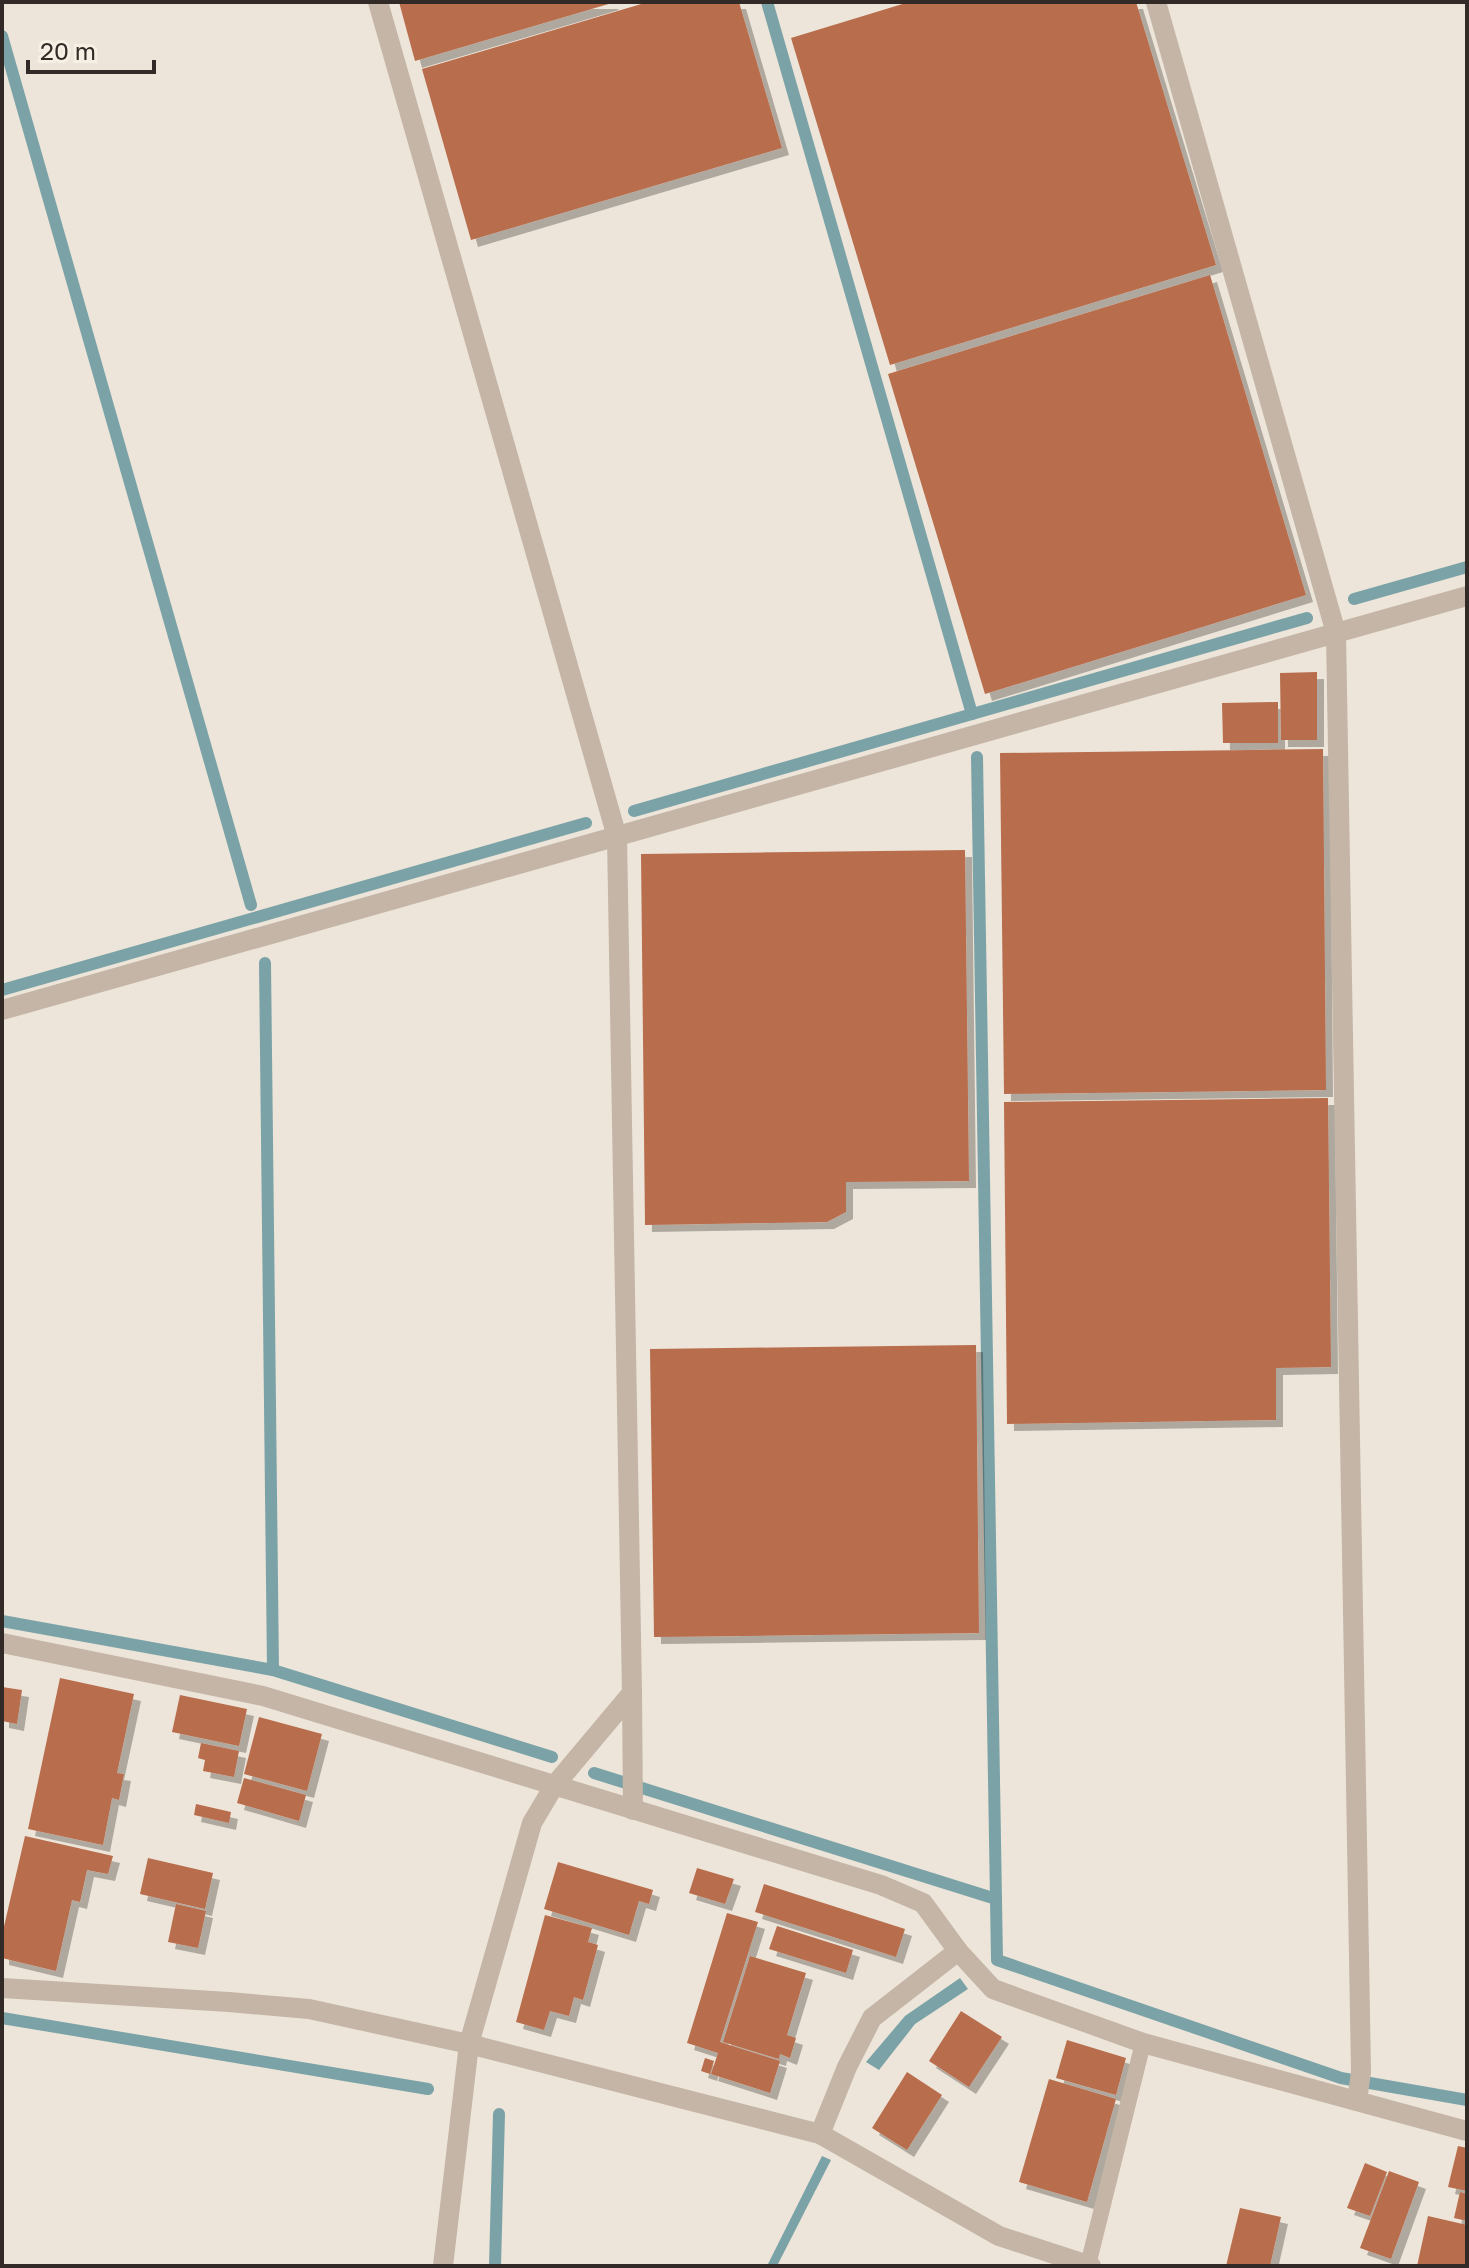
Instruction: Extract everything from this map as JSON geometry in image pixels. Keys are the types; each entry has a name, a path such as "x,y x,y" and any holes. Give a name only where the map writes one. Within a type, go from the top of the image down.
{"street":[{"path":"378,2 617,837 633,1794"},
{"path":"1156,2 1336,633 1359,2088"},
{"path":"2,1010 1467,596"},
{"path":"2,1643 263,1696 554,1786 633,1794 923,1903 958,1951 993,1989 1143,2043 1359,2088 1453,2129 1467,2131"},
{"path":"443,2266 469,2044 532,1823 554,1786 632,1693"},
{"path":"820,2134 847,2067 872,2018 958,1951"},
{"path":"2,1988 309,2009 469,2044 820,2134 999,2236 1090,2266"}],"lane":[{"path":"1090,2266 1143,2043"}],"water":[{"path":"960,1978 968,1989 915,2024 879,2070 866,2062 905,2016"},
{"path":"822,2156 831,2160 777,2266 767,2266"}],"building":[{"path":"399,2 611,2 612,3 415,61"},
{"path":"648,2 739,2 782,148 471,240 422,69"},
{"path":"909,2 1136,2 1216,265 890,365 791,38"},
{"path":"1210,275 1306,595 985,694 888,374"},
{"path":"1317,672 1317,740 1281,740 1280,673"},
{"path":"1278,702 1278,743 1223,743 1222,703"},
{"path":"1323,749 1326,1090 1004,1094 1000,753"},
{"path":"965,850 969,1181 846,1182 846,1212 827,1222 645,1225 641,854"},
{"path":"1328,1098 1331,1367 1276,1368 1276,1420 1007,1424 1004,1102"},
{"path":"976,1345 979,1633 654,1637 650,1349"},
{"path":"60,1678 134,1694 117,1773 124,1774 119,1800 112,1798 103,1845 28,1829"},
{"path":"2,1687 22,1690 17,1724 2,1721"},
{"path":"180,1695 247,1709 239,1746 172,1732"},
{"path":"259,1717 322,1734 307,1791 244,1774"},
{"path":"201,1743 239,1751 234,1777 203,1771 205,1760 198,1758"},
{"path":"244,1778 306,1795 299,1821 237,1803"},
{"path":"196,1804 231,1812 229,1823 194,1815"},
{"path":"25,1836 113,1856 108,1874 87,1870 80,1902 72,1900 56,1971 2,1958 2,1935"},
{"path":"148,1858 213,1873 205,1909 140,1894"},
{"path":"558,1862 653,1890 649,1904 639,1901 629,1935 544,1909"},
{"path":"697,1868 734,1879 725,1904 689,1893"},
{"path":"764,1884 905,1929 896,1957 755,1912"},
{"path":"176,1904 206,1911 198,1948 168,1942"},
{"path":"727,1913 758,1922 720,2042 780,2061 770,2093 711,2074 718,2053 687,2043"},
{"path":"545,1915 592,1928 588,1942 598,1945 583,2000 574,1997 569,2016 550,2011 544,2030 516,2022"},
{"path":"777,1926 853,1950 846,1973 769,1949"},
{"path":"750,1956 806,1973 787,2035 796,2038 790,2058 780,2054 779,2059 723,2042"},
{"path":"961,2011 1002,2037 969,2087 929,2061"},
{"path":"1067,2040 1126,2058 1116,2095 1056,2078"},
{"path":"705,2058 714,2061 710,2074 701,2071"},
{"path":"907,2072 942,2095 907,2150 872,2128"},
{"path":"1049,2079 1116,2099 1087,2202 1019,2182"},
{"path":"1458,2146 1467,2148 1467,2191 1448,2187"},
{"path":"1365,2163 1387,2172 1370,2216 1347,2208"},
{"path":"1389,2171 1419,2182 1391,2259 1360,2248"},
{"path":"1460,2192 1467,2194 1467,2221 1454,2218"},
{"path":"1240,2208 1281,2217 1270,2266 1226,2266"},
{"path":"1428,2216 1467,2225 1467,2266 1417,2266"}],"waterway":[{"path":"767,2 972,714"},
{"path":"2,36 251,905"},
{"path":"1354,599 1467,567"},
{"path":"634,811 1307,618"},
{"path":"977,757 997,1960 1341,2078 1467,2100"},
{"path":"2,990 586,823"},
{"path":"265,963 273,1670"},
{"path":"2,1621 273,1670 552,1757"},
{"path":"594,1773 996,1899"},
{"path":"2,2018 428,2089"},
{"path":"495,2266 499,2114"}]}
